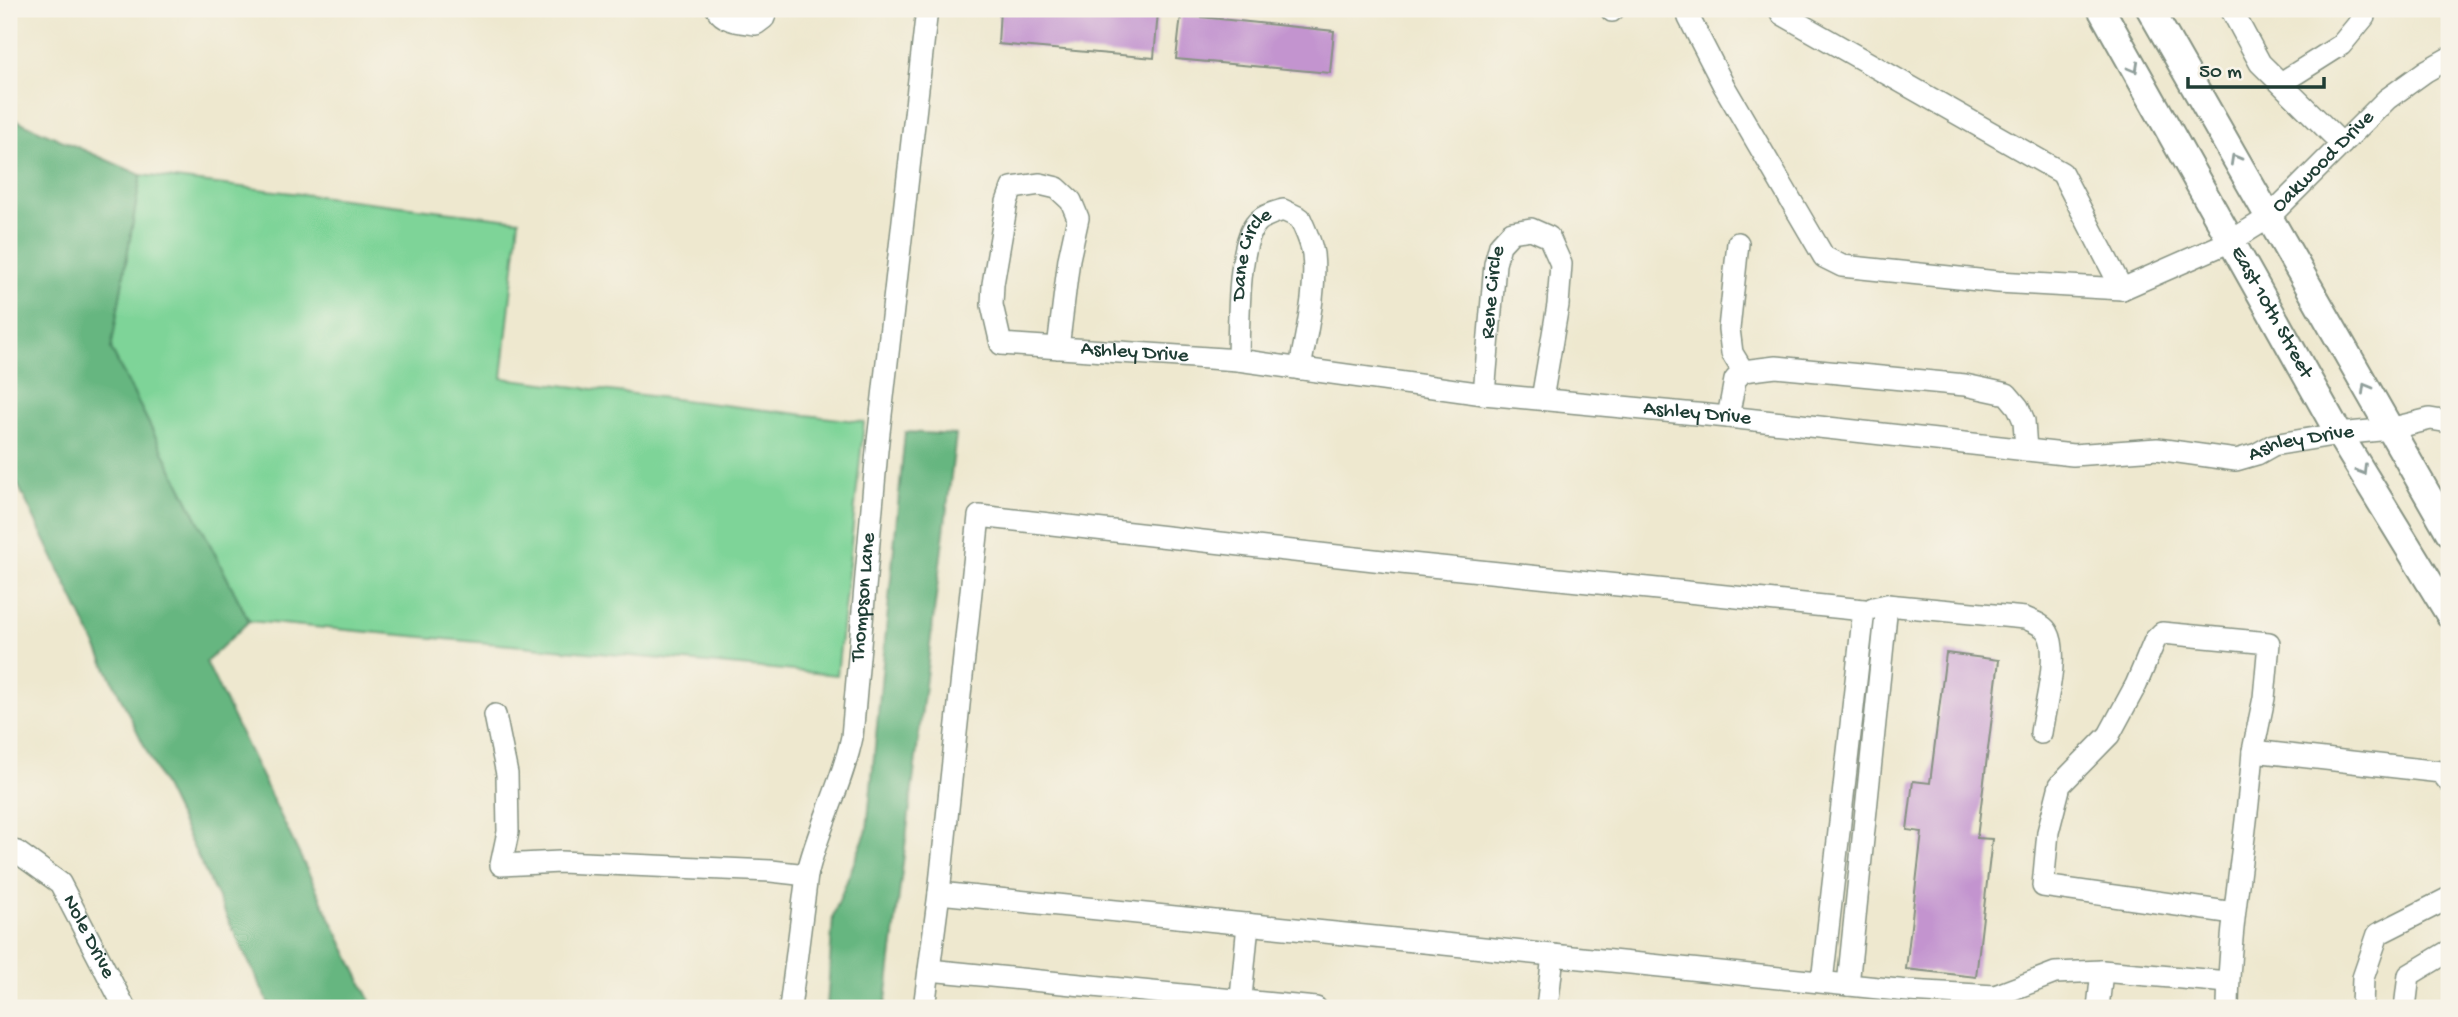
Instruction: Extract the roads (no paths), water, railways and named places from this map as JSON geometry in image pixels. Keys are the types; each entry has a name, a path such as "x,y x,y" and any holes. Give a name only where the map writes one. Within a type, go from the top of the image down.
{"main road":[{"name":"East 10th Street","path":"2101,9 2339,434 2449,614"},
{"name":"East 10th Street","path":"2150,9 2449,531"}],"street":[{"path":"717,9 719,14 727,19 756,24 764,18 766,9"},
{"name":"Thompson Lane","path":"790,1008 813,847 841,779 852,737 877,450 927,9"},
{"path":"1695,9 1689,18 1724,86 1824,257 1842,266 1998,282 2122,289"},
{"path":"1779,9 1782,14 1843,50 2062,173 2122,289"},
{"path":"2231,9 2260,63 2342,144"},
{"path":"2281,83 2341,45 2364,17 2364,9"},
{"name":"Oakwood Drive","path":"2122,289 2231,241 2268,218 2387,99 2449,58"},
{"name":"Ashley Drive","path":"1058,348 1077,218 1071,201 1057,188 1040,184 1012,188 1007,202 992,305 1001,344 1058,348 1238,360 1484,394 1728,417 2073,455 2157,449 2235,460 2257,454 2273,445 2390,429 2430,419 2449,422"},
{"name":"Dane Circle","path":"1238,360 1242,270 1247,248 1254,226 1267,215 1283,210 1300,218 1310,240 1313,255 1313,284 1300,369"},
{"name":"Rene Circle","path":"1484,394 1495,264 1500,246 1512,232 1531,229 1549,237 1560,264 1558,305 1542,399"},
{"path":"1738,243 1729,329 1732,353 1743,371"},
{"path":"1728,417 1735,380 1743,371 1776,368 1965,385 2007,394 2018,407 2024,421 2026,450"},
{"path":"924,1008 939,893 979,516 1387,562 1864,610 1887,605 2025,618 2047,631 2053,654 2041,733"},
{"path":"1848,985 1887,605"},
{"path":"1822,982 1864,610"},
{"path":"2228,1008 2234,913 2253,751 2264,698 2269,643 2162,632 2155,640 2136,685 2109,735 2060,785 2048,832 2043,886 2234,913"},
{"path":"495,715 507,774 508,832 501,864 560,862 771,871 807,875"},
{"path":"2253,751 2441,772 2449,782"},
{"name":"Nole Drive","path":"9,850 17,852 60,883 125,1008"},
{"path":"939,893 1848,985 1995,996 2055,973 2102,971 2228,982"},
{"path":"2361,1008 2363,978 2378,934 2449,898"},
{"path":"1241,1004 1248,924"},
{"path":"1546,1008 1553,955"},
{"path":"2405,1008 2409,975 2447,957"},
{"path":"929,970 1241,1004 1316,1008"},
{"path":"2098,1008 2102,971"}]}
